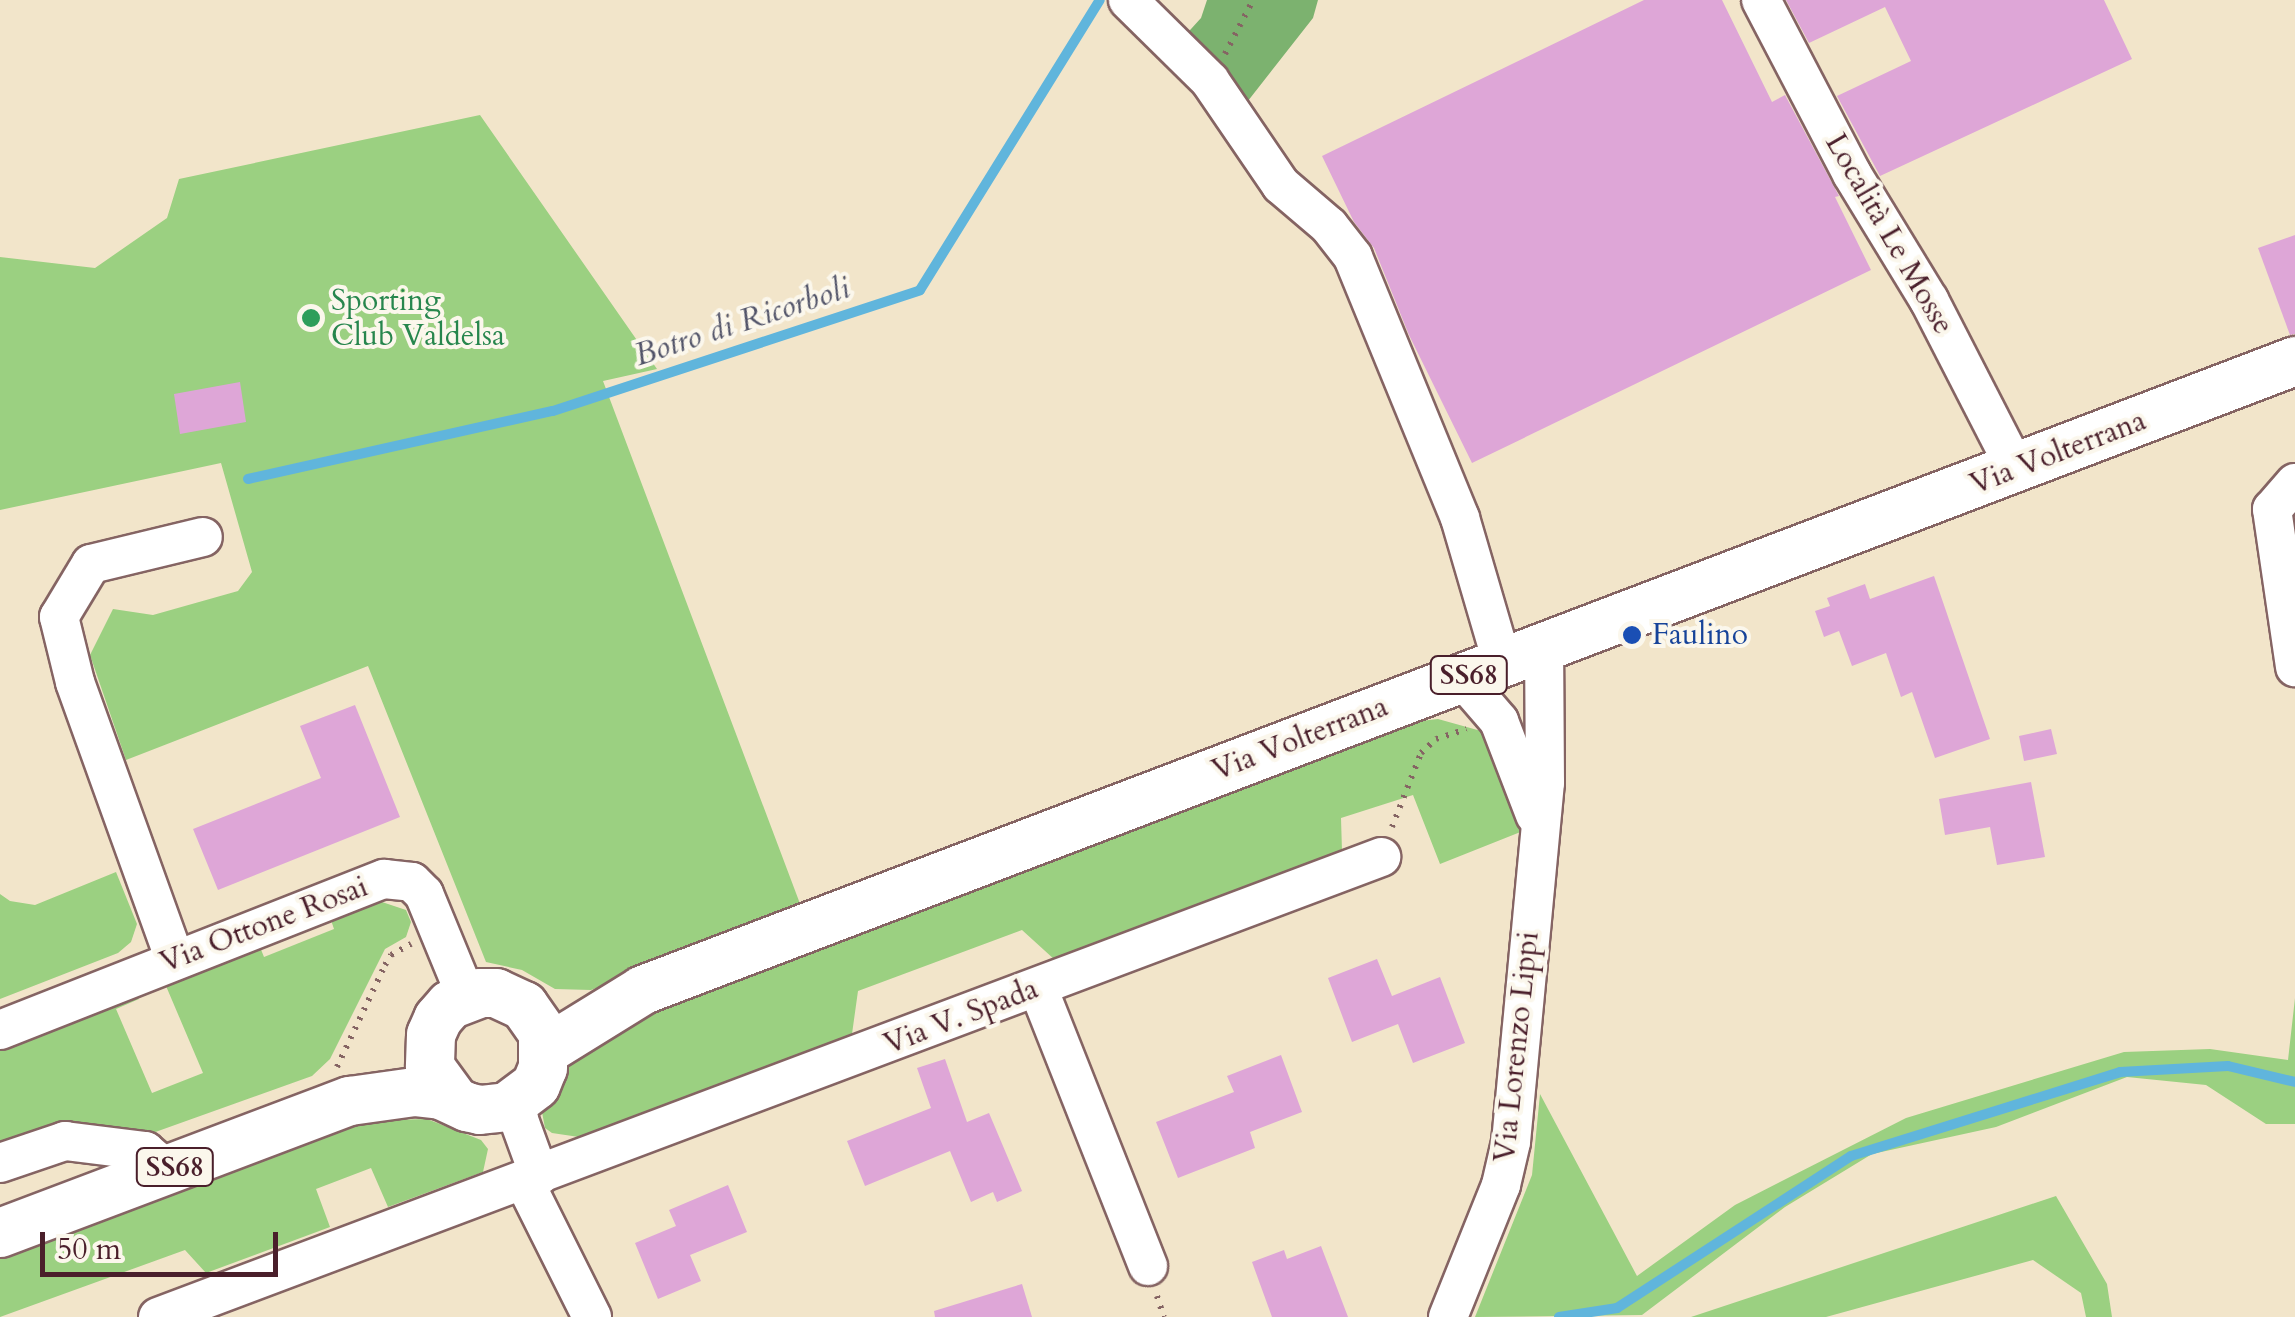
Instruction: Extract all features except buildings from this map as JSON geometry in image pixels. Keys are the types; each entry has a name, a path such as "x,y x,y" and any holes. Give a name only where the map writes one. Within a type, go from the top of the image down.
{"main road":[{"name":"Via Volterrana","path":"466,996 496,993 524,1006 590,1002 642,990 2295,361"},
{"name":"Via Volterrana","path":"546,1050 642,990"},
{"path":"454,1100 436,1080 428,1053 438,1019 466,996"},
{"path":"507,1107 536,1084 546,1050 543,1033 524,1006"},
{"name":"SS68","path":"0,1234 168,1170 340,1088 428,1053"},
{"name":"SS68","path":"340,1088 414,1092 480,1110 507,1107"}],"street":[{"path":"1128,0 1210,81 1282,184 1329,226 1353,256 1454,502 1503,663"},
{"name":"Località Le Mosse","path":"1761,0 1852,174 1929,300 2016,469"},
{"path":"2295,482 2272,509 2295,667"},
{"path":"174,960 75,682 59,617 91,564 203,538"},
{"name":"Via Lorenzo Lippi","path":"1503,663 1499,721 1510,741 1538,827"},
{"name":"Via Lorenzo Lippi","path":"1448,1317 1501,1185 1512,1142 1538,827 1546,783 1503,663"},
{"name":"Via V. Spada","path":"158,1317 1381,857"},
{"name":"Via Ottone Rosai","path":"0,1030 367,884 402,879 418,887 430,904 466,996"},
{"path":"1038,988 1148,1266"},
{"path":"507,1107 519,1120 532,1178 592,1317"},
{"path":"0,1163 66,1141 145,1151 168,1170"}],"path":[{"path":"1210,81 1253,0"},
{"path":"1381,857 1421,753 1436,739 1476,726"},
{"path":"340,1088 391,956 422,939"}],"green space":[{"path":"1207,0 1318,0 1313,18 1244,106 1181,40 1201,18"},
{"path":"480,115 657,369 603,381 802,909 591,990 555,989 522,970 486,962 368,666 126,760 90,655 113,609 153,615 238,591 252,572 221,463 0,510 0,257 95,268 167,218 179,179"},
{"path":"1438,719 1481,731 1494,744 1509,772 1523,831 1440,864 1413,795 1341,818 1342,851 1055,960 1022,930 858,991 852,1034 579,1137 552,1133 545,1128 542,1112 561,1089 572,1052 622,1024 1404,723"},
{"path":"116,872 137,924 131,942 118,953 0,999 0,894 10,901 35,905"},
{"path":"379,901 406,910 411,922 406,937 385,949 330,1059 312,1076 147,1135 0,1150 0,1045 133,991 139,999 116,1009 152,1093 203,1073 166,986 171,977 258,942 264,957 334,929 331,920"},
{"path":"2295,998 2295,1124 2266,1124 2206,1085 2127,1077 1996,1127 1872,1154 1785,1207 1642,1315 1475,1317 1532,1175 1540,1094 1637,1276 1735,1205 1906,1118 2124,1052 2210,1049 2288,1060"},
{"path":"385,1110 390,1120 427,1119 481,1140 488,1149 483,1172 388,1207 371,1168 316,1189 330,1227 206,1273 185,1250 0,1317 0,1259"},
{"path":"2056,1196 2107,1284 2112,1317 2086,1317 2081,1293 2033,1260 1826,1317 1691,1317"}],"waterway":[{"name":"Botro di Ricorboli","path":"248,479 553,411 920,290 1100,0"},
{"path":"1559,1317 1617,1308 1851,1156 2120,1072 2228,1066 2295,1082"}],"place":[{"name":"Sporting Club Valdelsa","path":"311,318"},
{"name":"Faulino","path":"1632,635"}]}
